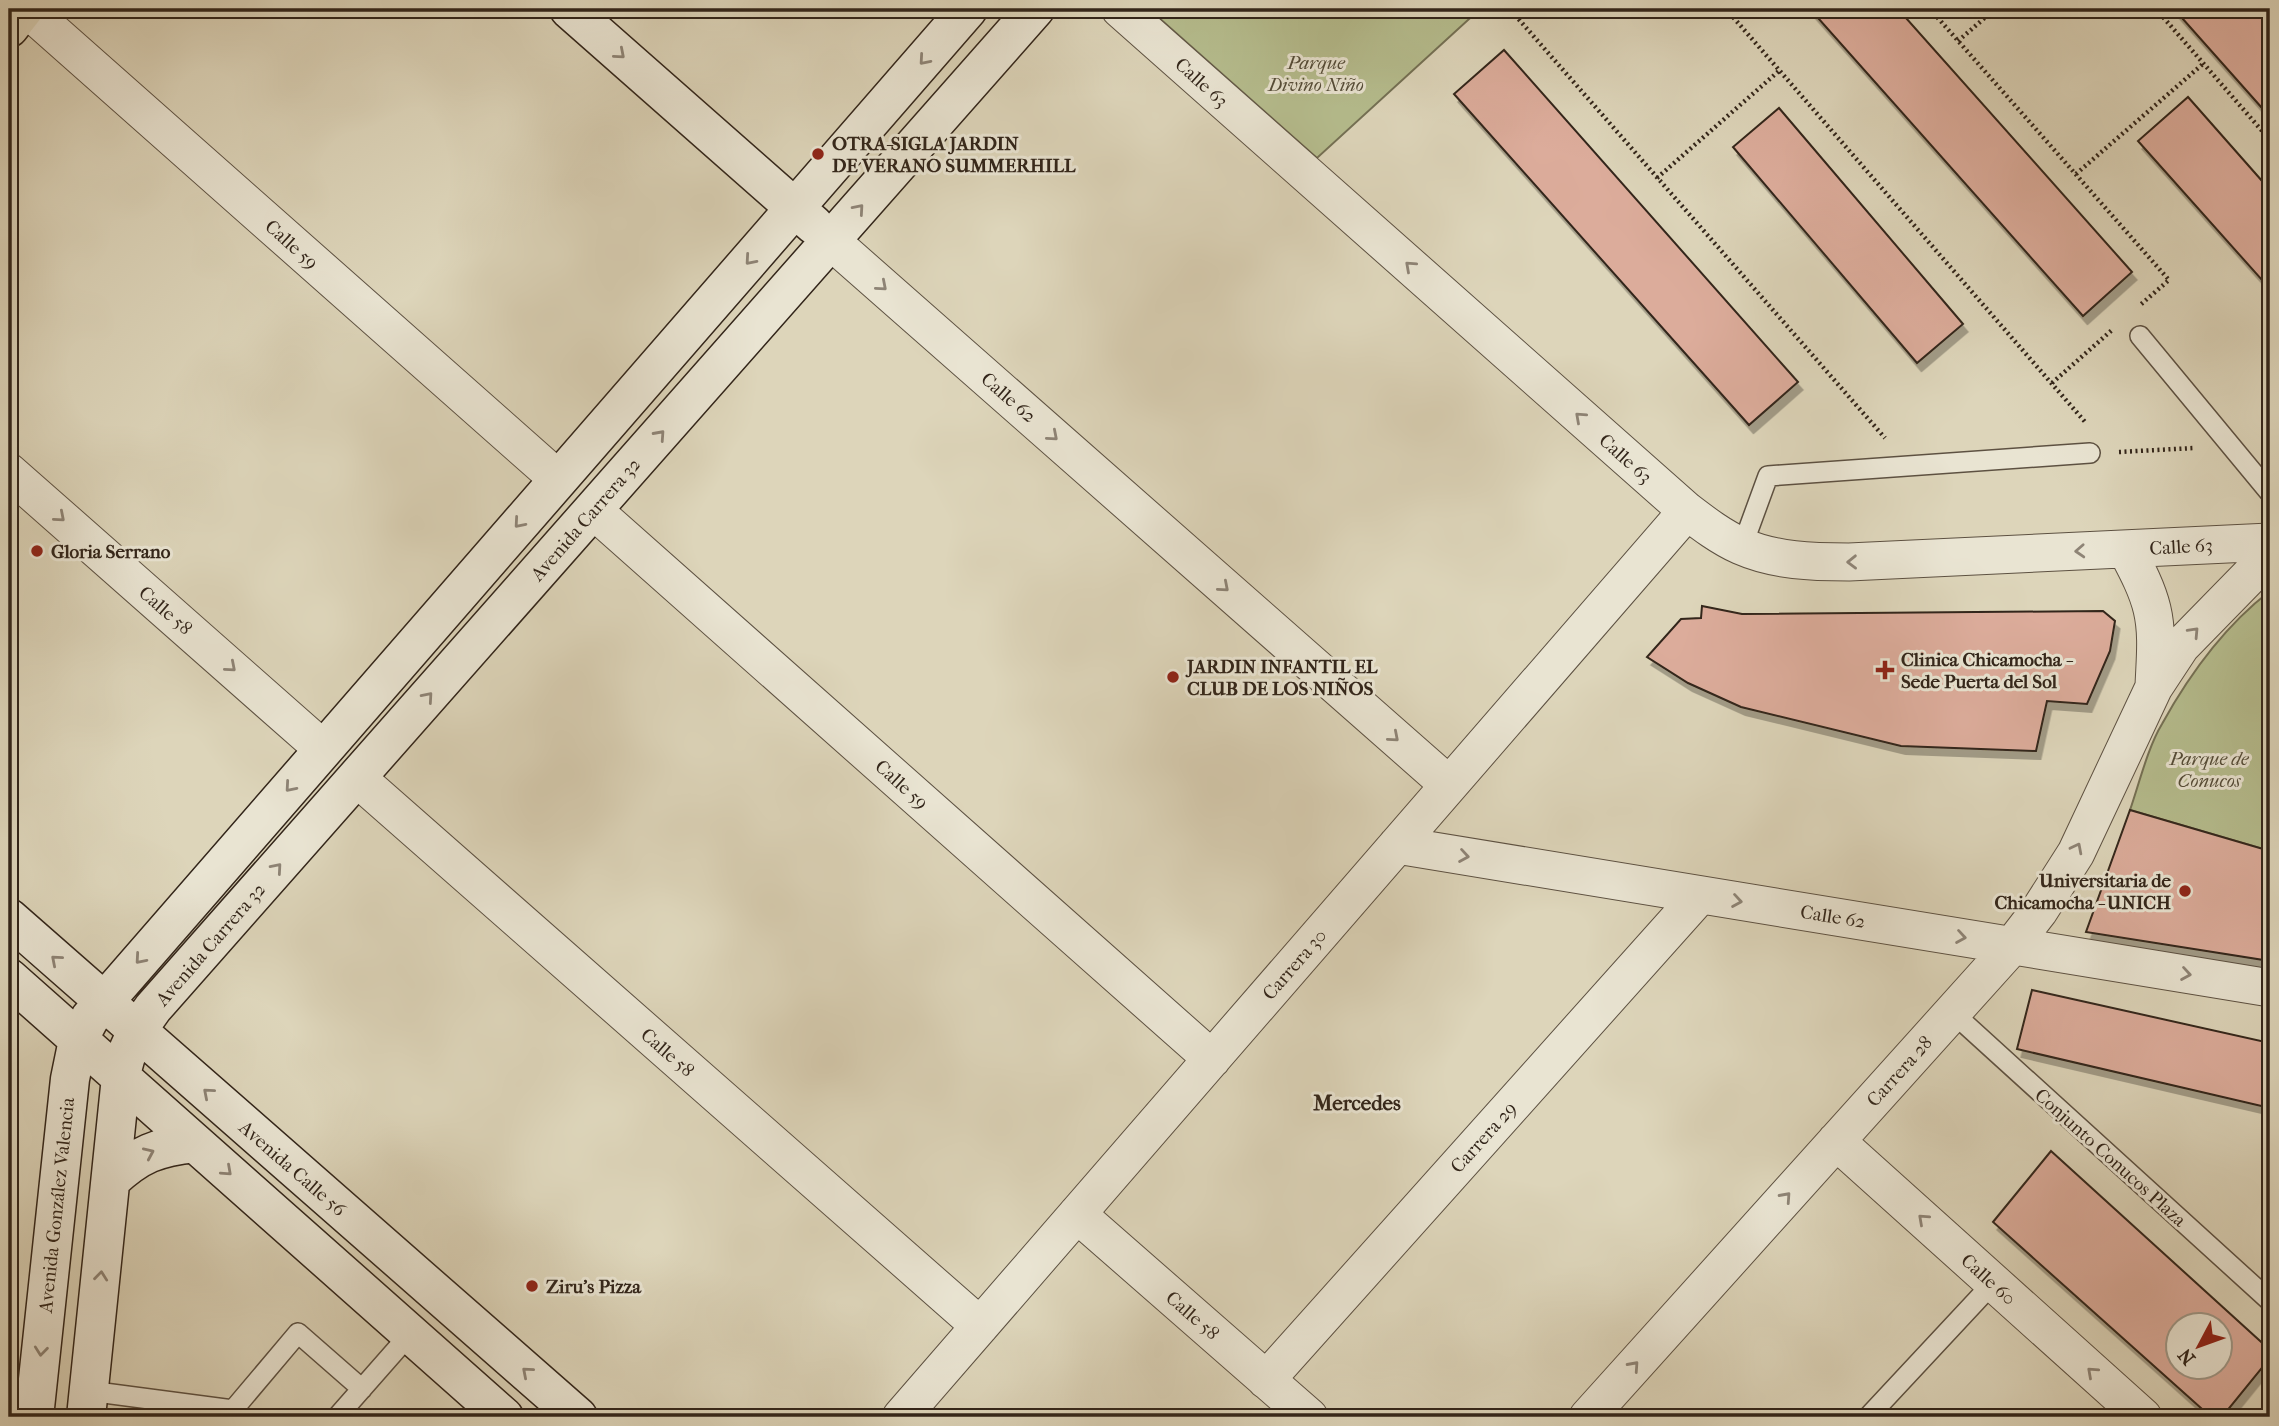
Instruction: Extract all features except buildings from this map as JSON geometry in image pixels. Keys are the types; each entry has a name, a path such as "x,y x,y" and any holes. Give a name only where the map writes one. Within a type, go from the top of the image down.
{"main road":[{"path":"9,28 25,9"}],"street":[{"name":"Calle 59","path":"25,9 558,479"},
{"name":"Calle 62","path":"569,9 1449,785"},
{"path":"103,1002 968,9"},
{"name":"Avenida Carrera 32","path":"137,1030 163,997 1035,9"},
{"name":"Calle 63","path":"1120,9 1687,511 1742,547 1772,556 1804,561 1849,562 2270,542"},
{"name":"Calle 58","path":"9,472 323,749"},
{"name":"Calle 59","path":"593,510 1212,1059"},
{"name":"Carrera 30","path":"901,1417 1687,511"},
{"name":"Carrera 28","path":"2126,549 2142,579 2152,610 2156,641 2154,687"},
{"name":"Carrera 28","path":"1588,1417 2012,946 2076,853 2154,687 2181,646 2270,555"},
{"name":"Calle 58","path":"357,778 980,1326"},
{"name":"Calle 62","path":"1397,845 2270,988"},
{"name":"Carrera 29","path":"1266,1380 1700,895"},
{"name":"Avenida Calle 56","path":"9,918 578,1417"},
{"path":"9,978 504,1417"},
{"name":"Avenida González Valencia","path":"34,1417 70,1079 78,1040 103,1002"},
{"path":"88,1404 121,1077 123,1062 137,1030"},
{"name":"Calle 60","path":"1836,1141 2143,1417"},
{"path":"111,1180 127,1165 144,1155 166,1146 195,1143"},
{"name":"Calle 58","path":"1077,1214 1309,1417"}],"lane":[{"path":"2140,336 2270,493"},
{"path":"1742,547 1768,476 2090,453"},
{"name":"Conjunto Conucos Plaza","path":"1952,1012 2270,1301"},
{"path":"1868,1417 1993,1283"},
{"path":"88,1404 238,1413 298,1333 362,1389"},
{"path":"337,1417 410,1334"}],"path":[{"path":"1726,9 2112,452"},
{"path":"1734,18 1744,9"},
{"path":"1930,9 2169,280 2130,314"},
{"path":"1958,41 1995,9"},
{"path":"2156,9 2270,140"},
{"path":"1515,15 1909,466"},
{"path":"2076,174 2204,63"},
{"path":"1657,178 1780,70"},
{"path":"2052,383 2120,323"},
{"path":"2090,453 2231,447"}],"green space":[{"name":"Parque Divino Niño","path":"1149,9 1480,9 1317,158"},
{"name":"Parque de Conucos","path":"2270,591 2270,851 2130,810 2152,743 2184,687 2238,619"}],"place":[{"name":"OTRA-SIGLA JARDIN DE VERANO SUMMERHILL","path":"818,154"},
{"name":"Gloria Serrano","path":"37,551"},
{"name":"Clinica Chicamocha - Sede Puerta del Sol","path":"1885,670"},
{"name":"JARDIN INFANTIL EL CLUB DE LOS NIÑOS","path":"1173,677"},
{"name":"Universitaria de Chicamocha - UNICH","path":"2185,891"},
{"name":"Ziru’s Pizza","path":"532,1286"}],"district":[{"name":"Mercedes","path":"1357,1103"}]}
